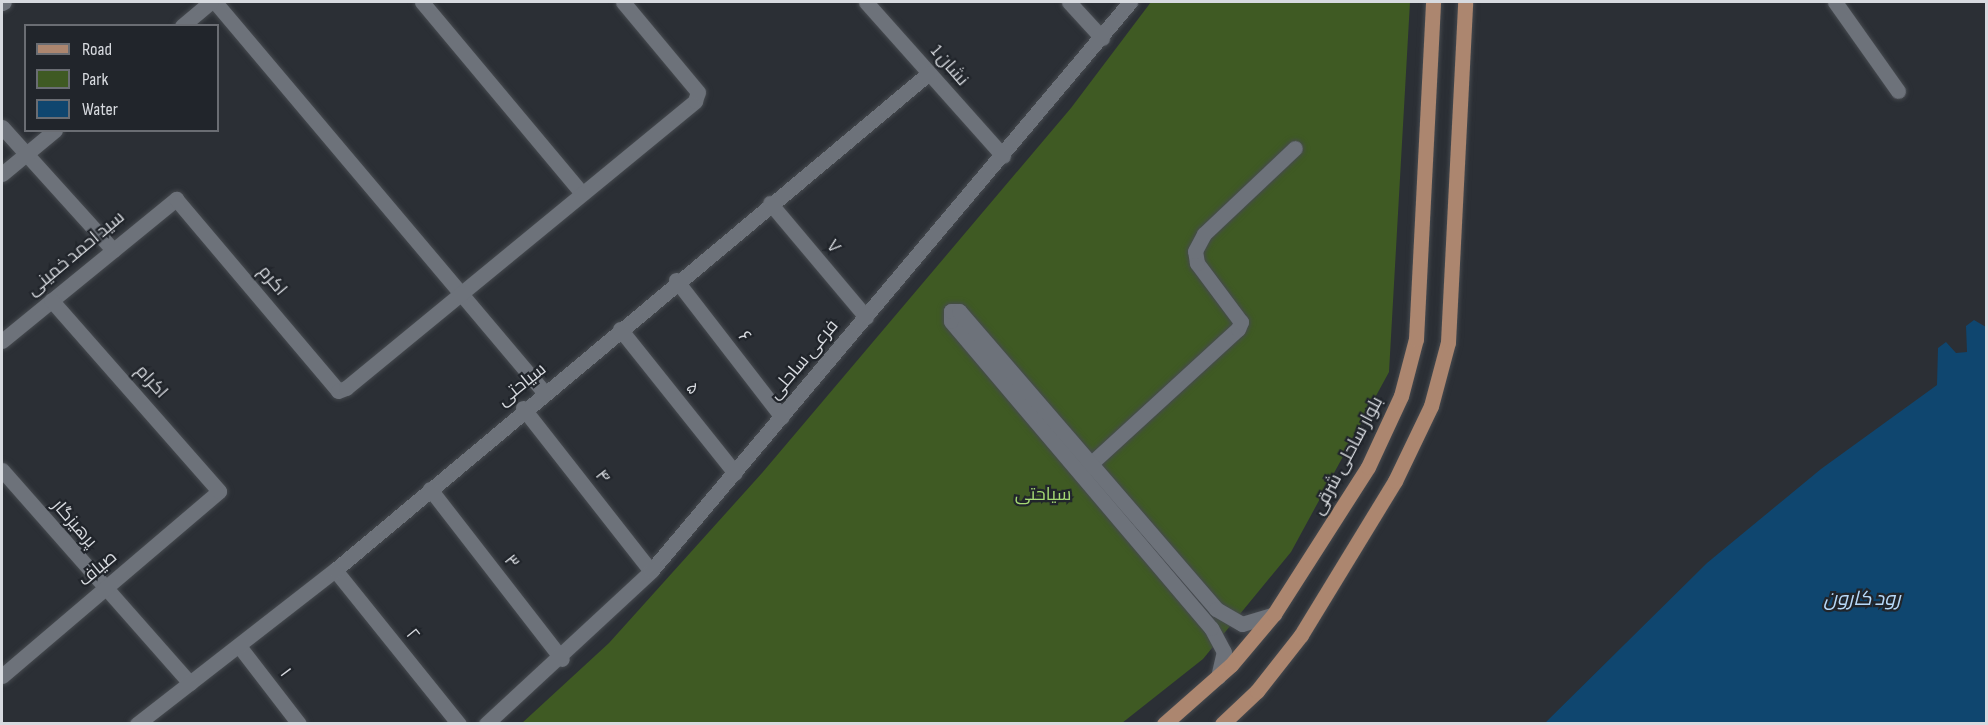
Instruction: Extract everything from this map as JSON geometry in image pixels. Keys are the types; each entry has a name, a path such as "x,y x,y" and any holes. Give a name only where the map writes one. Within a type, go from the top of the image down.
{"main road":[{"name":"بلوار ساحلی شرقی","path":"1164,723 1218,677 1274,614 1368,467 1401,396 1416,339 1433,2"},
{"path":"1221,723 1257,691 1301,635 1395,481 1431,406 1448,342 1466,2"}],"street":[{"path":"185,24 213,2 544,392"},
{"path":"422,2 581,192"},
{"path":"460,293 698,96 623,2"},
{"name":"نشان 1","path":"866,2 1003,156"},
{"path":"1069,2 1102,38"},
{"name":"فرعی ساحلی","path":"486,723 562,659 651,571 1003,156 1130,2"},
{"path":"1835,2 1898,91"},
{"name":"سیاحتی","path":"137,723 335,570 523,408 929,73"},
{"path":"2,127 113,250"},
{"path":"2,174 53,132"},
{"path":"1086,468 1238,329 1241,322 1197,263 1195,251 1204,234 1295,148"},
{"name":"اکرم","path":"176,199 338,391 460,293"},
{"name":"سید احمد خمینی","path":"2,341 176,199"},
{"name":"۷","path":"770,203 866,317"},
{"name":"۶","path":"676,280 782,417"},
{"name":"اکرام","path":"51,300 219,491"},
{"path":"1218,677 1224,652 1214,633 1086,468 960,311 951,311 951,321 1086,468 1216,609 1242,624 1274,614"},
{"name":"۵","path":"620,329 735,473"},
{"name":"۴","path":"523,408 651,571"},
{"name":"پرهیزگار","path":"2,470 104,589 190,683"},
{"name":"۳","path":"430,489 562,659"},
{"name":"صیاف","path":"2,676 219,491"},
{"name":"۲","path":"335,570 459,723"},
{"path":"1214,633 1228,616"},
{"name":"۱","path":"239,646 299,723"}],"green space":[{"name":"سیاحتی","path":"1151,2 1410,2 1389,372 1291,552 1203,659 1122,723 521,724 609,643 762,473 1071,108"}],"water":[{"name":"رود کارون","path":"1974,320 1986,327 1986,723 1545,723 1707,563 1821,469 1937,385 1938,348 1946,342 1956,353 1967,352 1966,326"}]}
